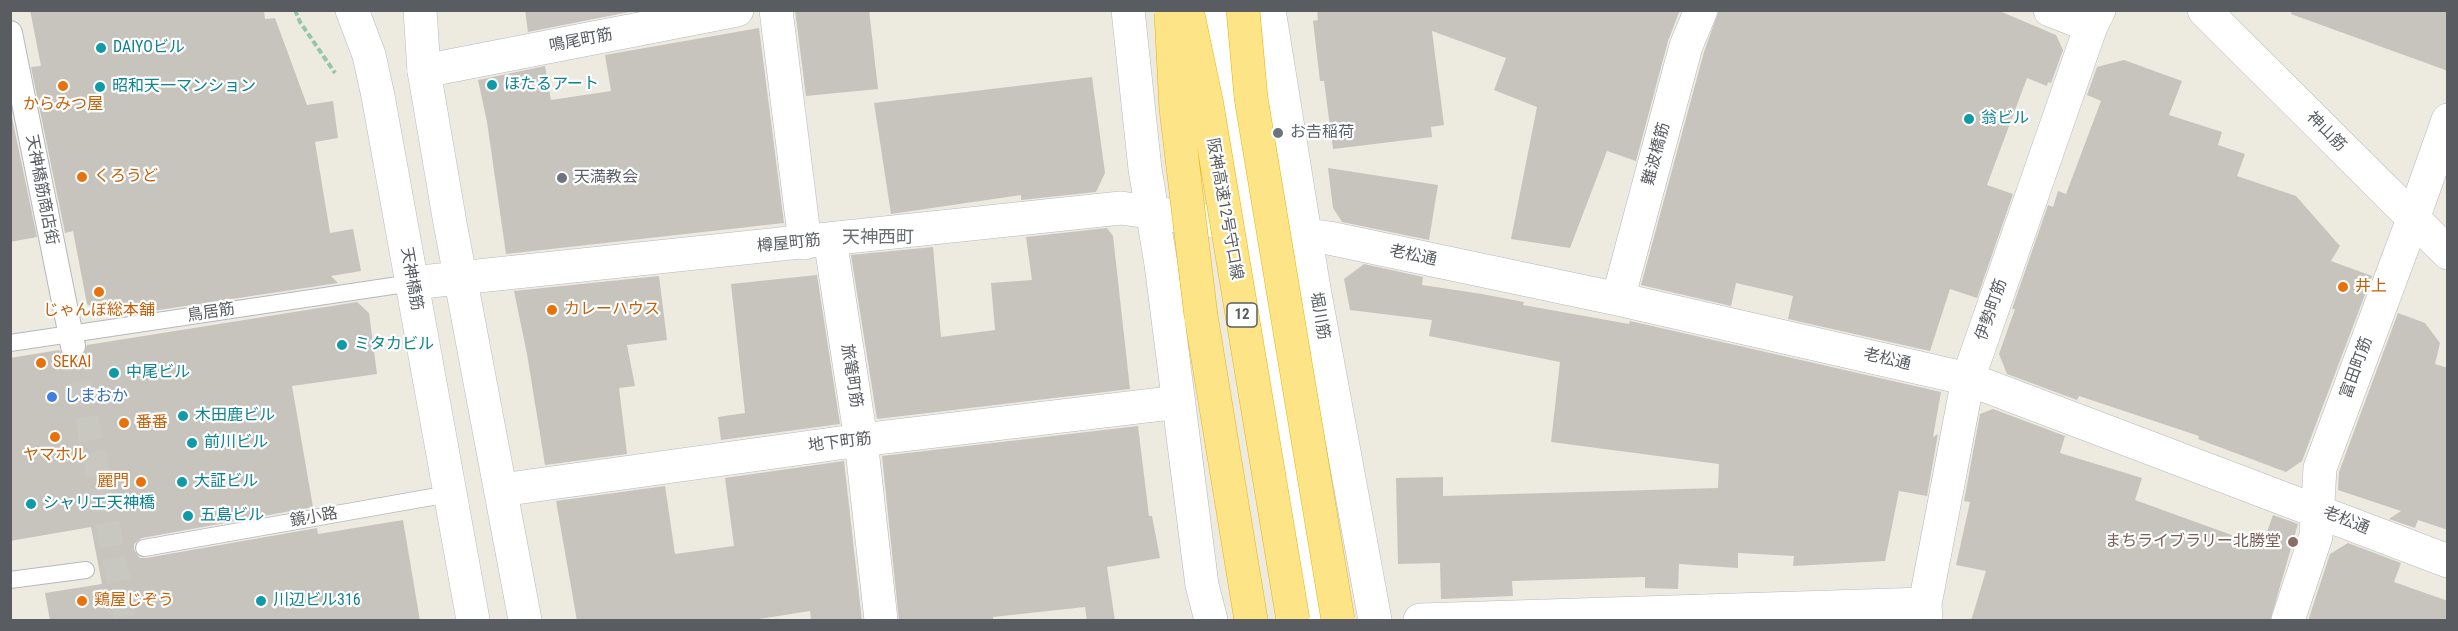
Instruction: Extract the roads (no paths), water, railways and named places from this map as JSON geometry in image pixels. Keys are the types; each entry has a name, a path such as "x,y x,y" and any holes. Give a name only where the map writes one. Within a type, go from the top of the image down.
{"highway":[{"path":"1171,10 1176,109 1201,316 1251,621"},
{"name":"阪神高速12号守口線","path":"1187,10 1208,117 1293,621"},
{"path":"1243,10 1251,98 1338,621"}],"street":[{"name":"天神橋筋","path":"352,10 369,55 378,96 473,621"},
{"name":"鳴尾町筋","path":"422,41 737,10"},
{"name":"旅篭町筋","path":"776,10 817,241 861,440 881,621"},
{"path":"1128,10 1145,169 1179,402 1202,585 1211,621"},
{"path":"1220,10 1250,226 1317,621"},
{"name":"堀川筋","path":"1269,10 1305,234 1375,621"},
{"name":"難波橋筋","path":"1618,299 1686,46 1701,10"},
{"path":"2050,10 2095,19"},
{"name":"神山筋","path":"2204,10 2448,253"},
{"name":"伊勢町筋","path":"1926,612 1968,379 2095,19"},
{"name":"天神橋筋商店街","path":"10,33 71,340"},
{"path":"422,41 460,276 525,621"},
{"name":"富田町筋","path":"2288,621 2316,536 2320,468 2414,219 2448,120"},
{"path":"2414,219 2448,200"},
{"name":"樽屋町筋","path":"412,283 460,276 1120,208 1250,226"},
{"name":"老松通","path":"1250,226 1305,234 1618,299 1968,379 2448,561"},
{"name":"地下町筋","path":"501,490 861,440 1179,402"},
{"path":"1420,621 1926,612"}],"lane":[{"name":"鳥居筋","path":"10,343 71,340 412,283"},
{"name":"鏡小路","path":"144,548 449,494"},
{"path":"10,580 86,570"}],"tunnel":[{"path":"73,346 126,620"}],"place":[{"name":"DAIYOビル","path":"101,48"},
{"name":"ほたるアート","path":"492,85"},
{"name":"からみつ屋","path":"63,86"},
{"name":"昭和天一マンション","path":"100,87"},
{"name":"翁ビル","path":"1969,119"},
{"name":"お𠮷稲荷","path":"1278,133"},
{"name":"くろうど","path":"82,177"},
{"name":"天満教会","path":"562,178"},
{"name":"井上","path":"2343,287"},
{"name":"じゃんぼ総本舗","path":"99,292"},
{"name":"カレーハウス","path":"552,310"},
{"name":"ミタカビル","path":"342,345"},
{"name":"SEKAI","path":"41,363"},
{"name":"中尾ビル","path":"114,373"},
{"name":"しまおか","path":"52,397"},
{"name":"木田鹿ビル","path":"183,416"},
{"name":"番番","path":"124,423"},
{"name":"ヤマホル","path":"55,437"},
{"name":"前川ビル","path":"192,443"},
{"name":"麗門","path":"141,482"},
{"name":"大証ビル","path":"182,482"},
{"name":"シャリエ天神橋","path":"31,504"},
{"name":"五島ビル","path":"188,516"},
{"name":"まちライブラリー北勝堂","path":"2293,542"},
{"name":"鶏屋じぞう","path":"82,601"},
{"name":"川辺ビル316","path":"261,601"}],"district":[{"name":"天神西町","path":"878,238"}]}
